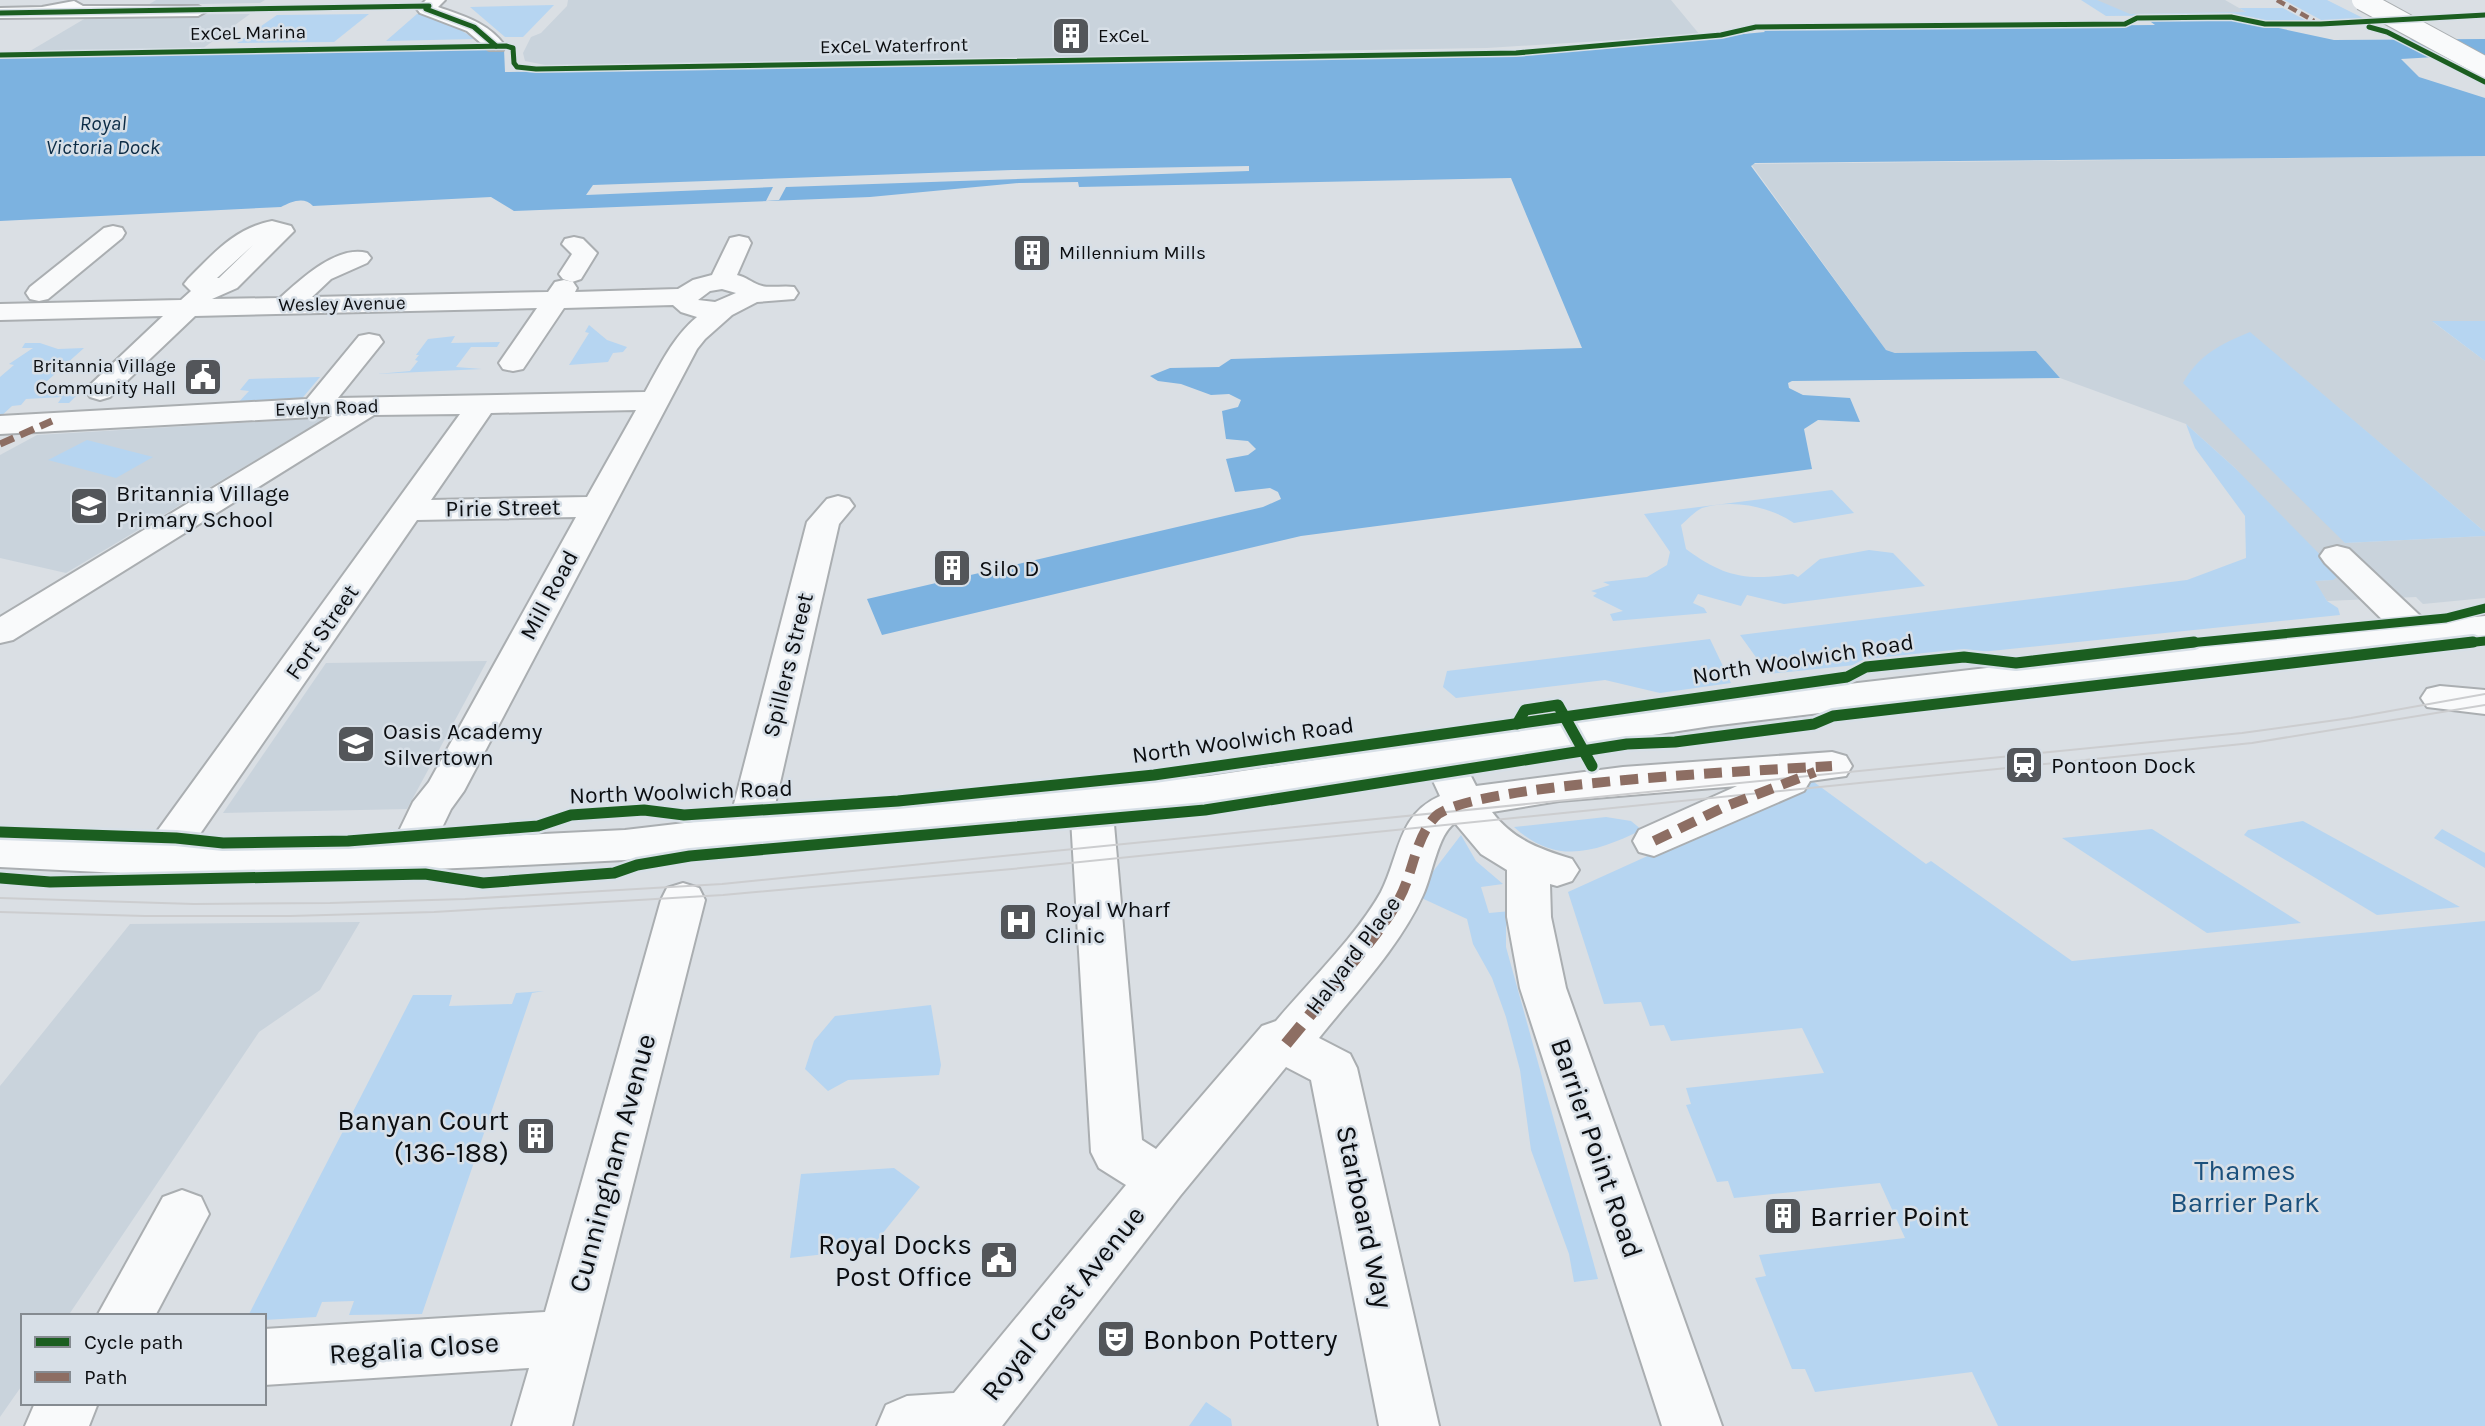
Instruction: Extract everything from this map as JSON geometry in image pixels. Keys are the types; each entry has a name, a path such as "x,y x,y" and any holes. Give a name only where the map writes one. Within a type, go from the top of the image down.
{"street":[{"path":"51,11 104,0"},
{"path":"436,0 426,9 446,13 487,36 496,46"},
{"path":"2362,0 2485,67"},
{"path":"2381,0 2485,55"},
{"path":"0,13 198,11"},
{"path":"16,308 113,233"},
{"path":"722,281 739,243"},
{"path":"513,363 585,253 573,244"},
{"path":"288,305 322,274 358,258"},
{"path":"750,295 744,285 722,281 694,288 691,313 741,303 750,295 785,293"},
{"name":"Wesley Avenue","path":"16,308 197,299 288,305 564,287 691,313"},
{"path":"100,391 197,299"},
{"name":"Mill Road","path":"409,854 655,401 691,313"},
{"path":"315,408 369,342"},
{"name":"Evelyn Road","path":"0,425 315,408 655,401"},
{"name":"Fort Street","path":"160,859 483,403"},
{"path":"0,632 296,453 367,407"},
{"path":"0,444 52,421"},
{"name":"Spillers Street","path":"748,831 823,522 838,506"},
{"name":"Pirie Street","path":"409,510 597,507"},
{"path":"2337,556 2418,634"},
{"name":"North Woolwich Road","path":"0,852 160,859 409,854 625,845 748,831 883,822 1209,790 1725,712 2168,659 2485,627"},
{"path":"2440,698 2485,702"},
{"name":"Barrier Point Road","path":"1441,755 1464,801 1493,843 1543,867 1529,917 1543,988 1692,1426"},
{"path":"1464,801 1603,784 1832,766 1724,807 1654,841"},
{"name":"Halyard Place","path":"1282,1042 1397,904 1420,846 1437,814 1464,801"},
{"path":"1091,802 1117,1152 1162,1180"},
{"name":"Cunningham Avenue","path":"542,1426 683,900"},
{"name":"Royal Crest Avenue","path":"967,1424 1162,1180 1282,1042"},
{"name":"Starboard Way","path":"1282,1042 1334,1068 1409,1426"},
{"path":"126,1314 182,1214"},
{"name":"Regalia Close","path":"266,1357 564,1338"},
{"path":"55,1426 68,1405"},
{"path":"907,1426 967,1424"}],"shaded area":[{"path":"156,0 265,0 260,3 148,5"},
{"name":"ExCeL","path":"568,0 1671,0 1700,35 1487,48 1310,51 1308,55 550,66 525,61 523,53 531,37 541,33 567,6"},
{"path":"2091,0 2225,0 2246,12 2127,14"},
{"path":"250,14 202,49 30,51 91,15"},
{"path":"2485,156 2485,321 2433,322 2485,361 2485,532 2250,333 2345,543 2485,536 2485,598 2423,604 2416,597 2327,601 2314,581 2333,580 2235,468 2186,424 2060,378 2036,351 1895,353 1886,350 1751,164"},
{"name":"Britannia Village Primary School","path":"326,418 66,573 0,558 0,455 37,435"},
{"name":"Oasis Academy Silvertown","path":"487,661 407,809 223,813 326,663"},
{"path":"360,922 320,990 259,1032 69,1314 21,1314 21,1387 0,1417 0,1086 130,924"}],"green space":[{"path":"2081,0 2097,0 2130,14 2246,12 2239,8 2283,8 2307,21 2261,22 2231,15 2106,16"},
{"path":"2284,0 2327,0 2369,21 2323,21"},
{"path":"554,5 523,37 505,37 470,7"},
{"path":"369,14 334,42 237,43 277,15"},
{"path":"417,14 435,14 475,39 386,41"},
{"path":"2432,321 2485,321 2485,361"},
{"path":"589,325 607,340 627,347 623,352 613,353 608,362 569,365 589,333 585,332"},
{"path":"2250,332 2485,532 2485,536 2345,543 2183,383 2203,358 2229,341"},
{"path":"455,336 451,343 500,342 497,347 471,347 456,367 482,369 377,374 410,371 418,361 415,360 419,355 416,355 428,339"},
{"path":"25,343 40,343 58,349 84,348 37,390 83,389 69,403 58,403 62,397 26,399 21,405 12,406 0,417 0,377 14,365 9,364 33,348 22,348"},
{"path":"320,377 299,402 236,405 249,391 240,390 249,379"},
{"path":"2186,424 2235,468 2340,575 2333,580 2315,581 2327,601 2338,608 2340,615 1768,674 1740,635 2187,580 2246,558 2245,516 2195,448"},
{"path":"87,440 153,457 116,478 48,460"},
{"path":"1832,490 1854,513 1794,523 1762,508 1738,504 1715,505"},
{"path":"1713,505 1702,508 1681,525 1686,549 1724,571 1749,577 1793,574 1798,577 1820,559 1869,550 1893,553 1925,586 1784,604 1747,595 1741,606 1698,594 1693,603 1704,608 1707,613 1613,621 1610,614 1623,611 1593,596 1597,593 1591,591 1610,585 1603,582 1647,577 1667,565 1670,552 1644,514"},
{"path":"1710,639 1731,683 1660,693 1605,680 1456,698 1443,687 1447,671"},
{"name":"Thames Barrier Park","path":"1807,777 1926,864 1931,861 2072,961 2485,921 2485,1426 1998,1426 1972,1372 1815,1392 1805,1369 1792,1369 1755,1278 1766,1276 1759,1255 1905,1238 1880,1183 1734,1198 1728,1181 1717,1182 1686,1105 1691,1104 1686,1088 1824,1073 1802,1028 1671,1041 1664,1025 1650,1026 1641,1002 1604,1004 1568,892 1705,830"},
{"path":"1606,817 1631,821 1642,830 1592,849 1561,851 1530,839 1514,827"},
{"path":"2303,821 2460,907 2377,915 2244,835 2248,830"},
{"path":"2152,829 2301,923 2207,933 2062,838"},
{"path":"2442,829 2485,853 2485,868 2434,838"},
{"path":"1461,835 1476,861 1503,884 1481,887 1489,913 1511,911 1506,927 1506,947 1598,1279 1574,1282 1569,1254 1531,1150 1520,1070 1506,1017 1492,978 1473,944 1467,919 1415,895"},
{"path":"544,991 532,993 422,1314 349,1315 354,1301 322,1302 316,1317 266,1320 266,1314 249,1314 413,995 452,995 449,1006 512,1004 516,993"},
{"path":"931,1005 941,1065 939,1075 848,1080 828,1091 805,1069 814,1041 835,1016"},
{"path":"894,1168 920,1187 870,1249 790,1258 801,1174"},
{"path":"1206,1402 1231,1419 1232,1426 1189,1426"}],"water":[{"name":"Royal Victoria Dock","path":"2232,18 2334,40 2485,39 2485,59 2452,56 2401,59 2419,77 2485,98 2485,156 1755,163 1751,166 1886,350 1895,353 2036,351 2060,378 1792,381 1788,383 1789,388 1803,395 1850,398 1860,422 1818,420 1804,429 1812,469 1301,536 882,635 867,599 1263,507 1281,499 1278,492 1270,488 1235,492 1226,459 1248,455 1256,449 1248,441 1226,439 1222,411 1238,407 1241,400 1229,394 1211,395 1181,384 1158,381 1150,376 1170,368 1219,367 1231,359 1582,348 1511,178 1079,187 1078,182 1019,183 870,197 514,211 491,197 313,206 302,201 281,207 0,221 0,57 504,49 505,72 1518,55 1765,32 1761,28 2155,25 2147,19"}],"pier":[{"path":"1249,166 1249,171 786,187 779,200 766,201 773,187 586,195 593,185 1012,170"}],"tram line":[{"path":"0,898 194,904 330,903 465,899 722,884 2242,733 2351,718 2485,694"},
{"path":"0,912 290,916 434,912 723,895 1012,869 2252,743 2485,705"}],"marked path":[{"path":"2277,0 2314,21"},
{"path":"0,444 52,421"},
{"path":"1286,1044 1356,959 1395,906 1430,822 1437,814 1460,804 1559,787 1832,766"},
{"path":"1654,841 1724,807 1815,772"}],"cycle path":[{"name":"ExCeL Marina","path":"0,13 429,6 426,9 474,27 490,38 496,46"},
{"name":"ExCeL Marina","path":"0,55 506,46 513,48 514,63 517,67 536,69 1516,53 1721,35 1756,27 2125,24 2137,18 2231,17 2265,24 2321,24 2485,15"},
{"path":"2369,27 2387,32 2485,82"},
{"path":"0,832 176,838 223,843 348,841 538,826 571,815 644,810 684,815 898,801 1154,775 1466,732 1847,677 1866,667 1964,657 2016,663 2215,640 2446,618 2485,608"},
{"path":"0,878 50,882 425,874 483,883 614,873 637,865 690,856 1205,810 1627,744 1675,742 1814,724 1833,716 2485,641"},
{"path":"1517,724 1525,710 1558,705 1592,766"}],"place":[{"name":"ExCeL","path":"1071,36"},
{"name":"Millennium Mills","path":"1032,253"},
{"name":"Britannia Village Community Hall","path":"203,377"},
{"name":"Britannia Village Primary School","path":"89,506"},
{"name":"Silo D","path":"952,568"},
{"name":"Oasis Academy Silvertown","path":"356,744"},
{"name":"Pontoon Dock","path":"2024,765"},
{"name":"Royal Wharf Clinic","path":"1018,922"},
{"name":"Banyan Court (136-188)","path":"536,1136"},
{"name":"Barrier Point","path":"1783,1216"},
{"name":"Royal Docks Post Office","path":"999,1260"},
{"name":"Bonbon Pottery","path":"1116,1339"}]}
